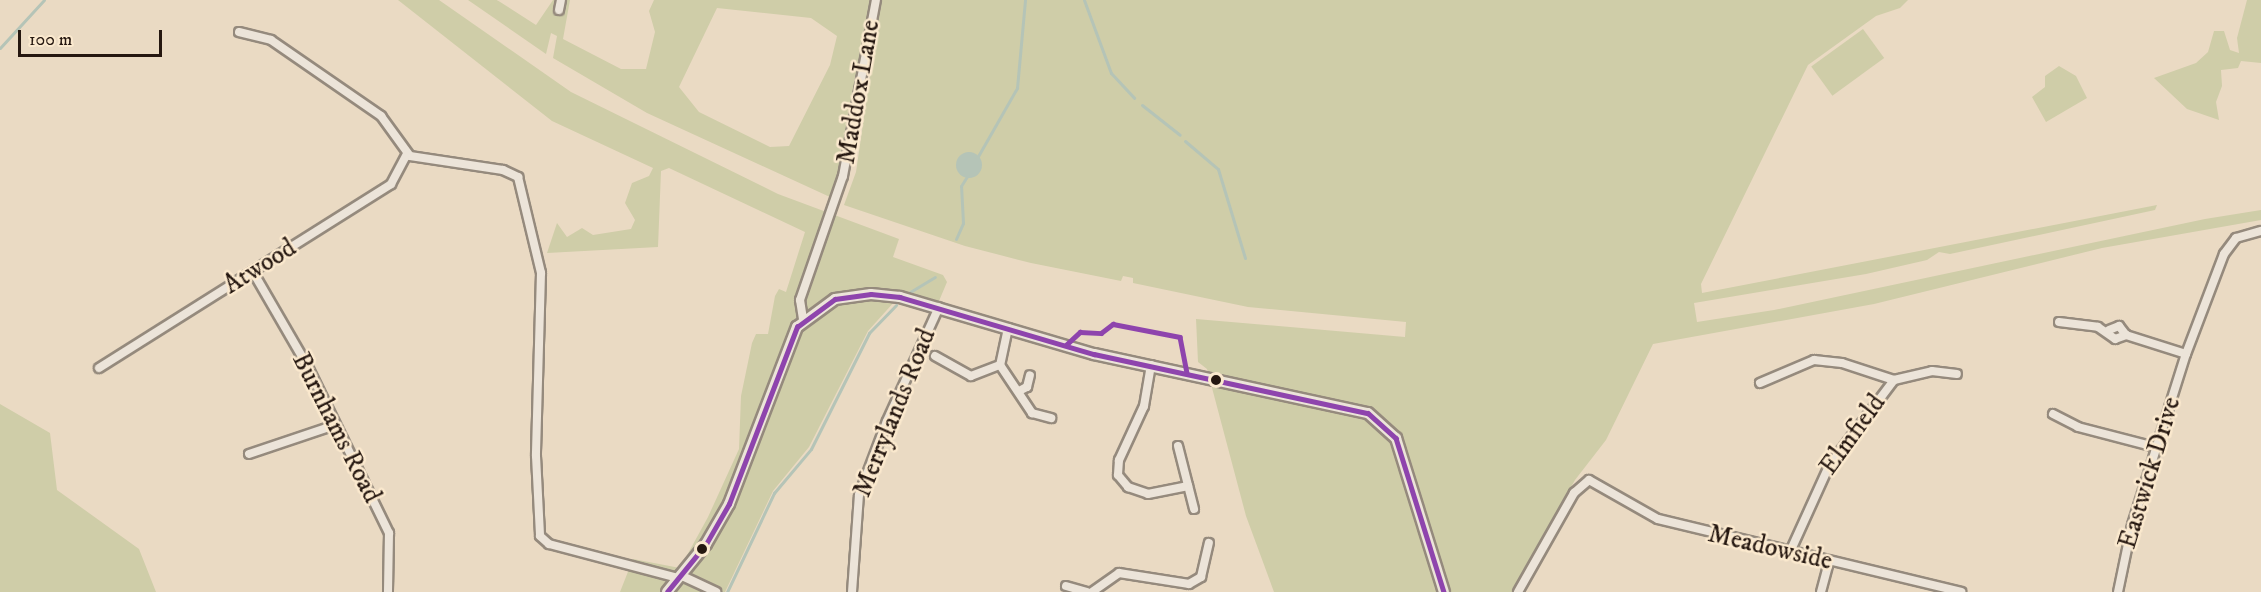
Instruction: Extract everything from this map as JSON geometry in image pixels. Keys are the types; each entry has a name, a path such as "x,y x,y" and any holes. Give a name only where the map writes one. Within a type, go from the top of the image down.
{"street":[{"path":"559,10 561,0"},
{"name":"Maddox Lane","path":"803,319 799,306 841,184 876,0"},
{"path":"239,32 271,40 381,116 407,154 502,170 518,177 541,273 536,456 540,536 549,544 679,577 716,592"},
{"name":"Atwood","path":"99,368 391,184 407,154"},
{"name":"Eastwick Drive","path":"2118,592 2132,525 2159,448 2186,354 2224,254 2236,238 2261,231"},
{"name":"Burnhams Road","path":"254,272 335,425 390,536 388,592"},
{"path":"667,592 729,504 790,339 803,319 835,299 871,294 939,308 1151,365 1336,405 1383,422 1396,438 1444,592"},
{"name":"Merrylands Road","path":"852,592 859,495 887,421 939,308"},
{"path":"2058,322 2109,330 2115,339 2127,336 2186,354"},
{"path":"1008,328 1000,365 1032,413 1051,418"},
{"path":"934,356 971,376 1000,365"},
{"path":"1760,383 1814,360 1842,363 1894,380"},
{"path":"1151,365 1144,406 1119,460 1118,475 1128,487 1148,494 1188,486"},
{"name":"Elmfield","path":"1790,552 1829,466 1894,380 1932,371 1957,374"},
{"path":"1018,391 1027,387 1030,375"},
{"path":"2053,414 2078,427 2159,448"},
{"path":"249,454 335,425"},
{"path":"1178,446 1194,509"},
{"name":"Meadowside","path":"1518,592 1574,493 1589,480 1658,519 1961,592"},
{"path":"1092,592 1119,573 1188,584 1201,577 1209,543"},
{"path":"1821,592 1829,562"},
{"path":"1066,586 1087,592"}],"shaded area":[{"path":"398,0 439,0 571,92 778,194 899,239 893,257 943,275 947,282 939,301 904,291 868,331 809,447 773,491 725,592 620,592 633,559 680,568 708,517 739,449 741,396 752,343 756,334 768,334 775,296 779,289 786,292 805,232 669,168 661,171 658,247 547,253 557,223 567,237 582,228 593,235 631,229 635,220 625,203 632,183 649,176 653,168 552,121"},
{"path":"468,0 497,0 536,25 553,0 570,0 563,39 621,69 646,69 655,32 649,11 654,0 871,0 843,157 830,197 647,113 553,58 557,36 551,33 546,54","holes":["717,8 811,18 837,36 830,65 789,146 770,147 699,112 679,87"]},
{"path":"881,0 1908,0 1900,8 1876,16 1808,65 1701,284 1702,293 2157,205 2155,210 1950,254 1939,252 1927,260 1866,274 1694,303 1697,322 1774,310 2205,219 2261,210 2261,220 2102,248 1874,304 1653,344 1606,440 1575,480 1512,592 1274,592 1246,516 1207,369 1198,362 1196,319 1405,337 1406,322 1248,307 1133,283 1133,278 1123,276 1121,281 1031,263 965,246 844,205 856,172"},
{"path":"2247,0 2261,0 2261,63 2241,61 2238,68 2221,70 2222,86 2216,102 2219,120 2187,109 2154,78 2196,63 2208,52 2214,31 2224,31 2230,50 2239,53 2237,38"},
{"path":"1863,29 1884,58 1832,96 1811,67"},
{"path":"2059,66 2076,76 2087,98 2046,122 2032,97 2045,87 2045,76"},
{"path":"969,152 978,156 982,165 978,174 969,178 960,174 956,165 960,156"},
{"path":"0,404 50,433 57,490 139,549 156,592 0,592"}],"waterway":[{"path":"0,48 44,0"},
{"path":"977,158 1017,88 1025,0"},
{"path":"1084,0 1111,73 1134,98"},
{"path":"1142,105 1180,135"},
{"path":"1185,141 1218,169 1245,258"},
{"path":"956,239 963,223 961,186 968,175"},
{"path":"910,292 935,277"},
{"path":"727,592 774,493 811,449 869,333 896,305"}],"transit line":[{"path":"667,592 706,544 729,504 797,327 835,299 871,294 900,297 1094,354 1368,413 1396,438 1444,592"},
{"path":"1066,345 1080,332 1101,333 1113,324 1180,337 1187,373"}]}
